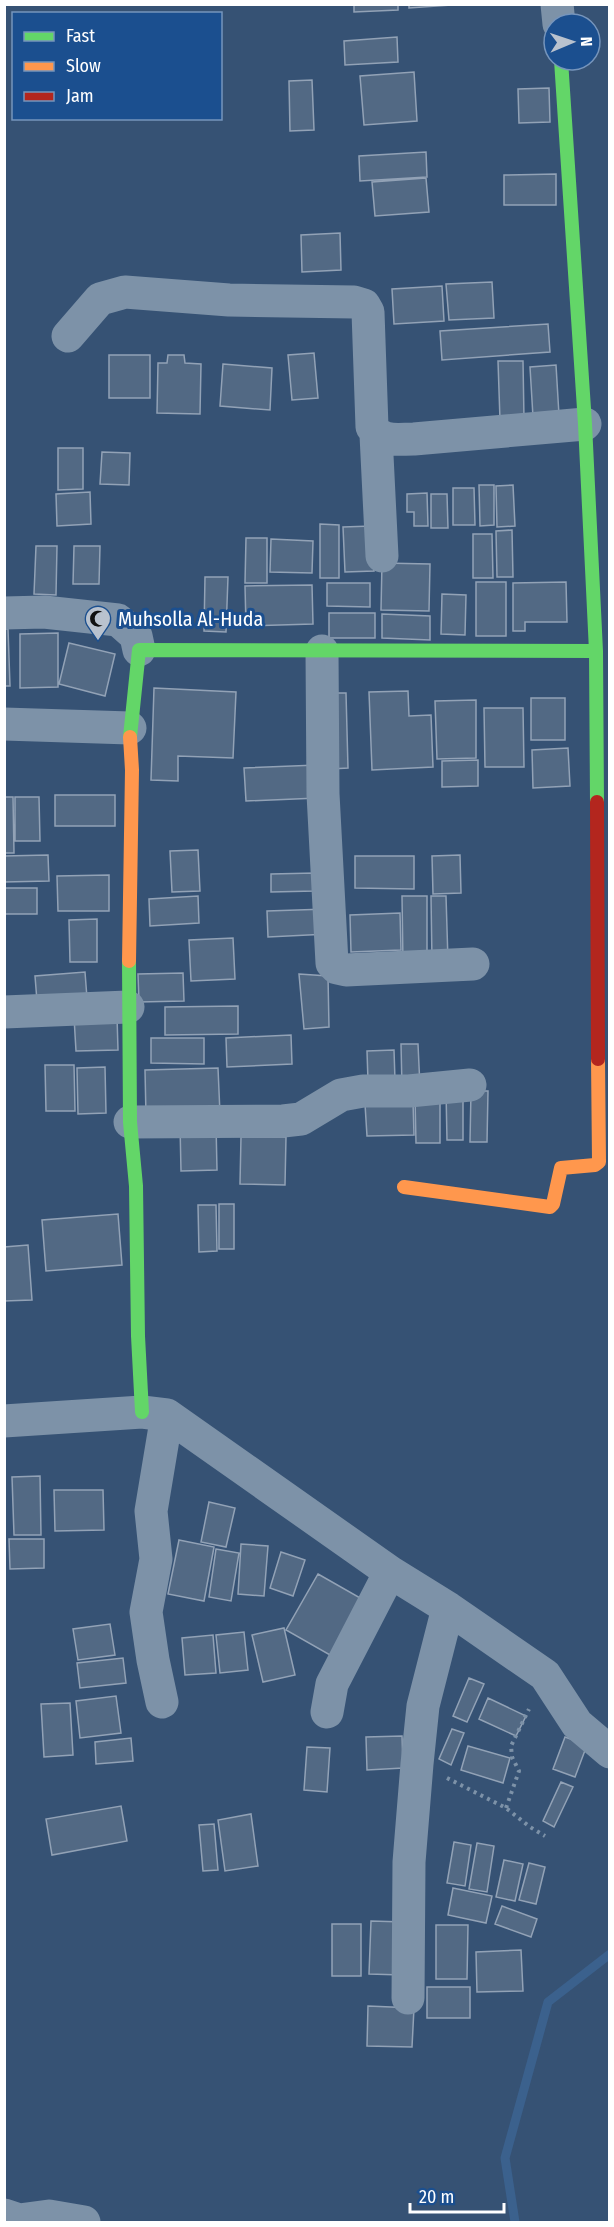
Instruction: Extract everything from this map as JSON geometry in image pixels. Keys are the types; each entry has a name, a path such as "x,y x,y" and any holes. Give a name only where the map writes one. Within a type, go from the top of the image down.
{"street":[{"path":"404,1187 550,1207 553,1204 561,1168 594,1165 598,1162 596,651 585,424 562,72"},
{"path":"68,336 100,299 125,292 229,300 364,304 368,312 372,427 376,435 382,556"},
{"path":"376,435 386,439 414,439 585,424"},
{"path":"4,613 44,612 118,620 136,636 139,650 130,728 132,770 128,1007 130,1122 136,1186 138,1335 155,1414 151,1511 156,1559 146,1612 162,1702"},
{"path":"139,650 596,651"},
{"path":"322,651 323,794 332,963 337,968 346,969 473,963"},
{"path":"4,724 130,728"},
{"path":"4,1012 128,1007"},
{"path":"130,1122 283,1121 301,1119 341,1095 363,1091 409,1091 470,1085"},
{"path":"4,1421 155,1414 390,1572 448,1608 544,1675 578,1724 609,1752"},
{"path":"327,1712 332,1684 390,1572"},
{"path":"408,1998 409,1862 417,1764 423,1706 448,1608"},
{"path":"14,2219 49,2216 84,2223"}],"path":[{"path":"506,1808 519,1771 512,1757 512,1746 544,1675"},
{"path":"417,1764 484,1795 545,1836"}],"building":[{"path":"354,4 398,4 398,10 354,12"},
{"path":"409,4 451,4 451,5 409,8"},
{"path":"397,37 398,62 345,65 344,41"},
{"path":"414,72 417,121 364,125 360,76"},
{"path":"312,80 314,130 290,131 289,81"},
{"path":"549,88 550,122 519,123 518,89"},
{"path":"426,152 427,177 360,181 359,156"},
{"path":"556,174 556,205 504,205 504,175"},
{"path":"426,178 429,212 375,216 372,182"},
{"path":"340,233 341,270 302,272 301,235"},
{"path":"492,282 494,318 449,320 446,284"},
{"path":"442,286 444,321 394,324 392,289"},
{"path":"548,324 550,352 442,360 440,331"},
{"path":"314,353 318,398 292,400 288,355"},
{"path":"109,355 150,355 150,398 109,398"},
{"path":"168,355 184,355 185,363 201,364 200,414 157,413 158,363 167,363"},
{"path":"498,361 523,361 524,419 500,420"},
{"path":"223,364 272,368 270,410 220,406"},
{"path":"556,365 559,415 533,417 530,367"},
{"path":"58,448 83,448 83,489 58,490"},
{"path":"102,452 130,453 129,485 100,484"},
{"path":"479,485 494,485 494,525 480,526"},
{"path":"513,485 515,526 497,527 496,486"},
{"path":"453,488 474,488 475,525 453,525"},
{"path":"90,492 91,524 57,526 56,494"},
{"path":"427,493 428,526 414,526 414,512 407,512 407,494"},
{"path":"431,494 447,494 448,528 431,528"},
{"path":"320,524 339,525 339,578 320,578"},
{"path":"372,526 374,571 345,572 343,527"},
{"path":"512,530 513,577 497,577 496,531"},
{"path":"473,534 492,534 493,578 473,578"},
{"path":"246,538 267,538 267,583 245,583"},
{"path":"271,539 313,541 312,573 270,572"},
{"path":"36,546 57,546 56,595 34,594"},
{"path":"74,546 100,546 99,584 73,584"},
{"path":"382,563 430,564 429,611 381,610"},
{"path":"205,577 228,577 226,632 204,631"},
{"path":"476,582 506,582 506,636 476,636"},
{"path":"566,582 567,622 525,622 525,631 513,631 513,583"},
{"path":"327,583 370,583 370,607 327,606"},
{"path":"312,585 313,624 246,626 245,586"},
{"path":"442,594 466,595 465,635 441,634"},
{"path":"329,613 375,613 375,638 329,638"},
{"path":"382,614 430,616 430,640 382,638"},
{"path":"4,629 8,629 10,686 4,686"},
{"path":"58,633 58,687 20,688 20,634"},
{"path":"69,643 115,654 105,696 59,684"},
{"path":"154,688 236,692 233,758 178,756 178,781 151,780"},
{"path":"408,691 409,716 431,715 433,767 372,770 369,692"},
{"path":"329,693 346,693 348,768 331,769"},
{"path":"531,698 565,698 565,740 531,740"},
{"path":"476,700 476,758 437,759 435,701"},
{"path":"484,708 523,708 524,767 485,767"},
{"path":"568,748 570,786 533,788 532,750"},
{"path":"478,760 478,786 442,787 442,761"},
{"path":"317,765 318,798 246,801 244,768"},
{"path":"55,795 115,795 115,826 55,826"},
{"path":"4,797 13,797 14,853 4,853"},
{"path":"15,797 39,797 40,841 15,841"},
{"path":"198,850 200,891 172,892 170,851"},
{"path":"48,855 49,881 4,882 4,856"},
{"path":"460,855 461,893 433,894 432,856"},
{"path":"355,856 414,856 414,889 355,888"},
{"path":"315,873 315,891 271,892 271,874"},
{"path":"109,875 109,911 58,911 57,876"},
{"path":"4,888 37,888 37,914 4,914"},
{"path":"198,896 199,923 150,926 149,899"},
{"path":"402,896 427,896 427,963 403,963"},
{"path":"431,896 446,896 448,961 432,961"},
{"path":"327,909 328,934 268,937 267,911"},
{"path":"400,913 401,950 351,952 350,915"},
{"path":"97,919 97,962 70,962 69,920"},
{"path":"233,938 235,979 191,981 189,940"},
{"path":"85,972 87,998 37,1001 35,976"},
{"path":"183,973 184,1001 139,1002 138,974"},
{"path":"299,974 328,976 329,1027 304,1029"},
{"path":"238,1006 238,1034 165,1035 165,1007"},
{"path":"117,1016 118,1050 76,1051 74,1017"},
{"path":"291,1035 292,1064 227,1067 226,1038"},
{"path":"151,1038 204,1038 204,1064 151,1063"},
{"path":"401,1044 418,1044 420,1087 402,1088"},
{"path":"394,1050 395,1080 368,1081 367,1051"},
{"path":"45,1065 74,1065 75,1111 46,1111"},
{"path":"105,1067 106,1113 78,1114 77,1068"},
{"path":"218,1068 220,1114 146,1116 145,1070"},
{"path":"446,1091 463,1091 463,1140 447,1140"},
{"path":"471,1091 488,1091 487,1142 470,1142"},
{"path":"415,1098 440,1098 440,1143 416,1143"},
{"path":"413,1102 414,1135 367,1136 365,1104"},
{"path":"216,1124 217,1170 181,1171 180,1125"},
{"path":"241,1137 286,1137 285,1185 240,1184"},
{"path":"219,1204 234,1204 234,1249 219,1249"},
{"path":"198,1205 216,1205 217,1251 199,1252"},
{"path":"118,1214 122,1265 46,1271 42,1220"},
{"path":"28,1245 32,1300 4,1301 4,1247"},
{"path":"40,1476 41,1535 14,1535 12,1477"},
{"path":"54,1490 103,1490 104,1530 55,1531"},
{"path":"209,1502 235,1508 226,1547 201,1542"},
{"path":"9,1539 44,1539 44,1568 10,1569"},
{"path":"179,1540 214,1547 204,1601 168,1594"},
{"path":"241,1544 268,1546 264,1596 238,1594"},
{"path":"216,1549 239,1553 231,1601 209,1597"},
{"path":"281,1552 305,1560 293,1596 270,1588"},
{"path":"318,1574 362,1599 330,1655 286,1630"},
{"path":"110,1624 115,1655 78,1660 73,1629"},
{"path":"284,1628 295,1675 263,1682 252,1635"},
{"path":"244,1632 248,1670 220,1673 216,1635"},
{"path":"213,1635 216,1673 185,1675 182,1638"},
{"path":"123,1658 126,1683 80,1688 77,1663"},
{"path":"469,1678 484,1684 467,1722 453,1716"},
{"path":"116,1696 121,1733 80,1738 76,1701"},
{"path":"488,1698 526,1716 516,1736 479,1719"},
{"path":"70,1703 73,1755 44,1757 41,1704"},
{"path":"452,1729 464,1733 451,1765 439,1759"},
{"path":"402,1736 403,1768 367,1770 366,1737"},
{"path":"565,1737 587,1745 575,1777 553,1769"},
{"path":"131,1738 133,1761 96,1764 95,1742"},
{"path":"468,1746 510,1758 503,1783 461,1770"},
{"path":"307,1747 330,1748 327,1792 304,1790"},
{"path":"561,1782 573,1787 554,1827 543,1821"},
{"path":"121,1806 127,1841 52,1855 46,1819"},
{"path":"251,1814 258,1866 225,1871 218,1820"},
{"path":"214,1824 218,1870 203,1871 199,1825"},
{"path":"454,1842 471,1845 465,1886 447,1883"},
{"path":"477,1843 494,1846 487,1892 469,1889"},
{"path":"504,1860 523,1864 515,1901 496,1897"},
{"path":"529,1863 545,1867 536,1904 519,1900"},
{"path":"453,1888 492,1896 486,1923 448,1915"},
{"path":"502,1906 537,1919 531,1937 495,1924"},
{"path":"371,1921 404,1922 402,1975 369,1974"},
{"path":"332,1924 361,1924 361,1976 332,1976"},
{"path":"436,1925 468,1925 467,1979 436,1979"},
{"path":"521,1950 523,1991 477,1992 476,1952"},
{"path":"427,1987 470,1987 470,2018 427,2018"},
{"path":"368,2006 414,2008 412,2047 367,2046"}],"waterway":[{"path":"515,2222 505,2158 548,2002 610,1954"}],"traffic: fast":[{"path":"562,72 585,424 596,651 597,802"},
{"path":"130,737 139,650 596,651"},
{"path":"129,961 130,1122 136,1186 138,1336 142,1412"}],"traffic: slow":[{"path":"129,961 132,770 130,737"},
{"path":"404,1187 550,1207 553,1204 561,1168 595,1165 599,1162 598,1059"}],"traffic: jam":[{"path":"597,802 598,1059"}],"place":[{"name":"Muhsolla Al-Huda","path":"98,642"}]}
